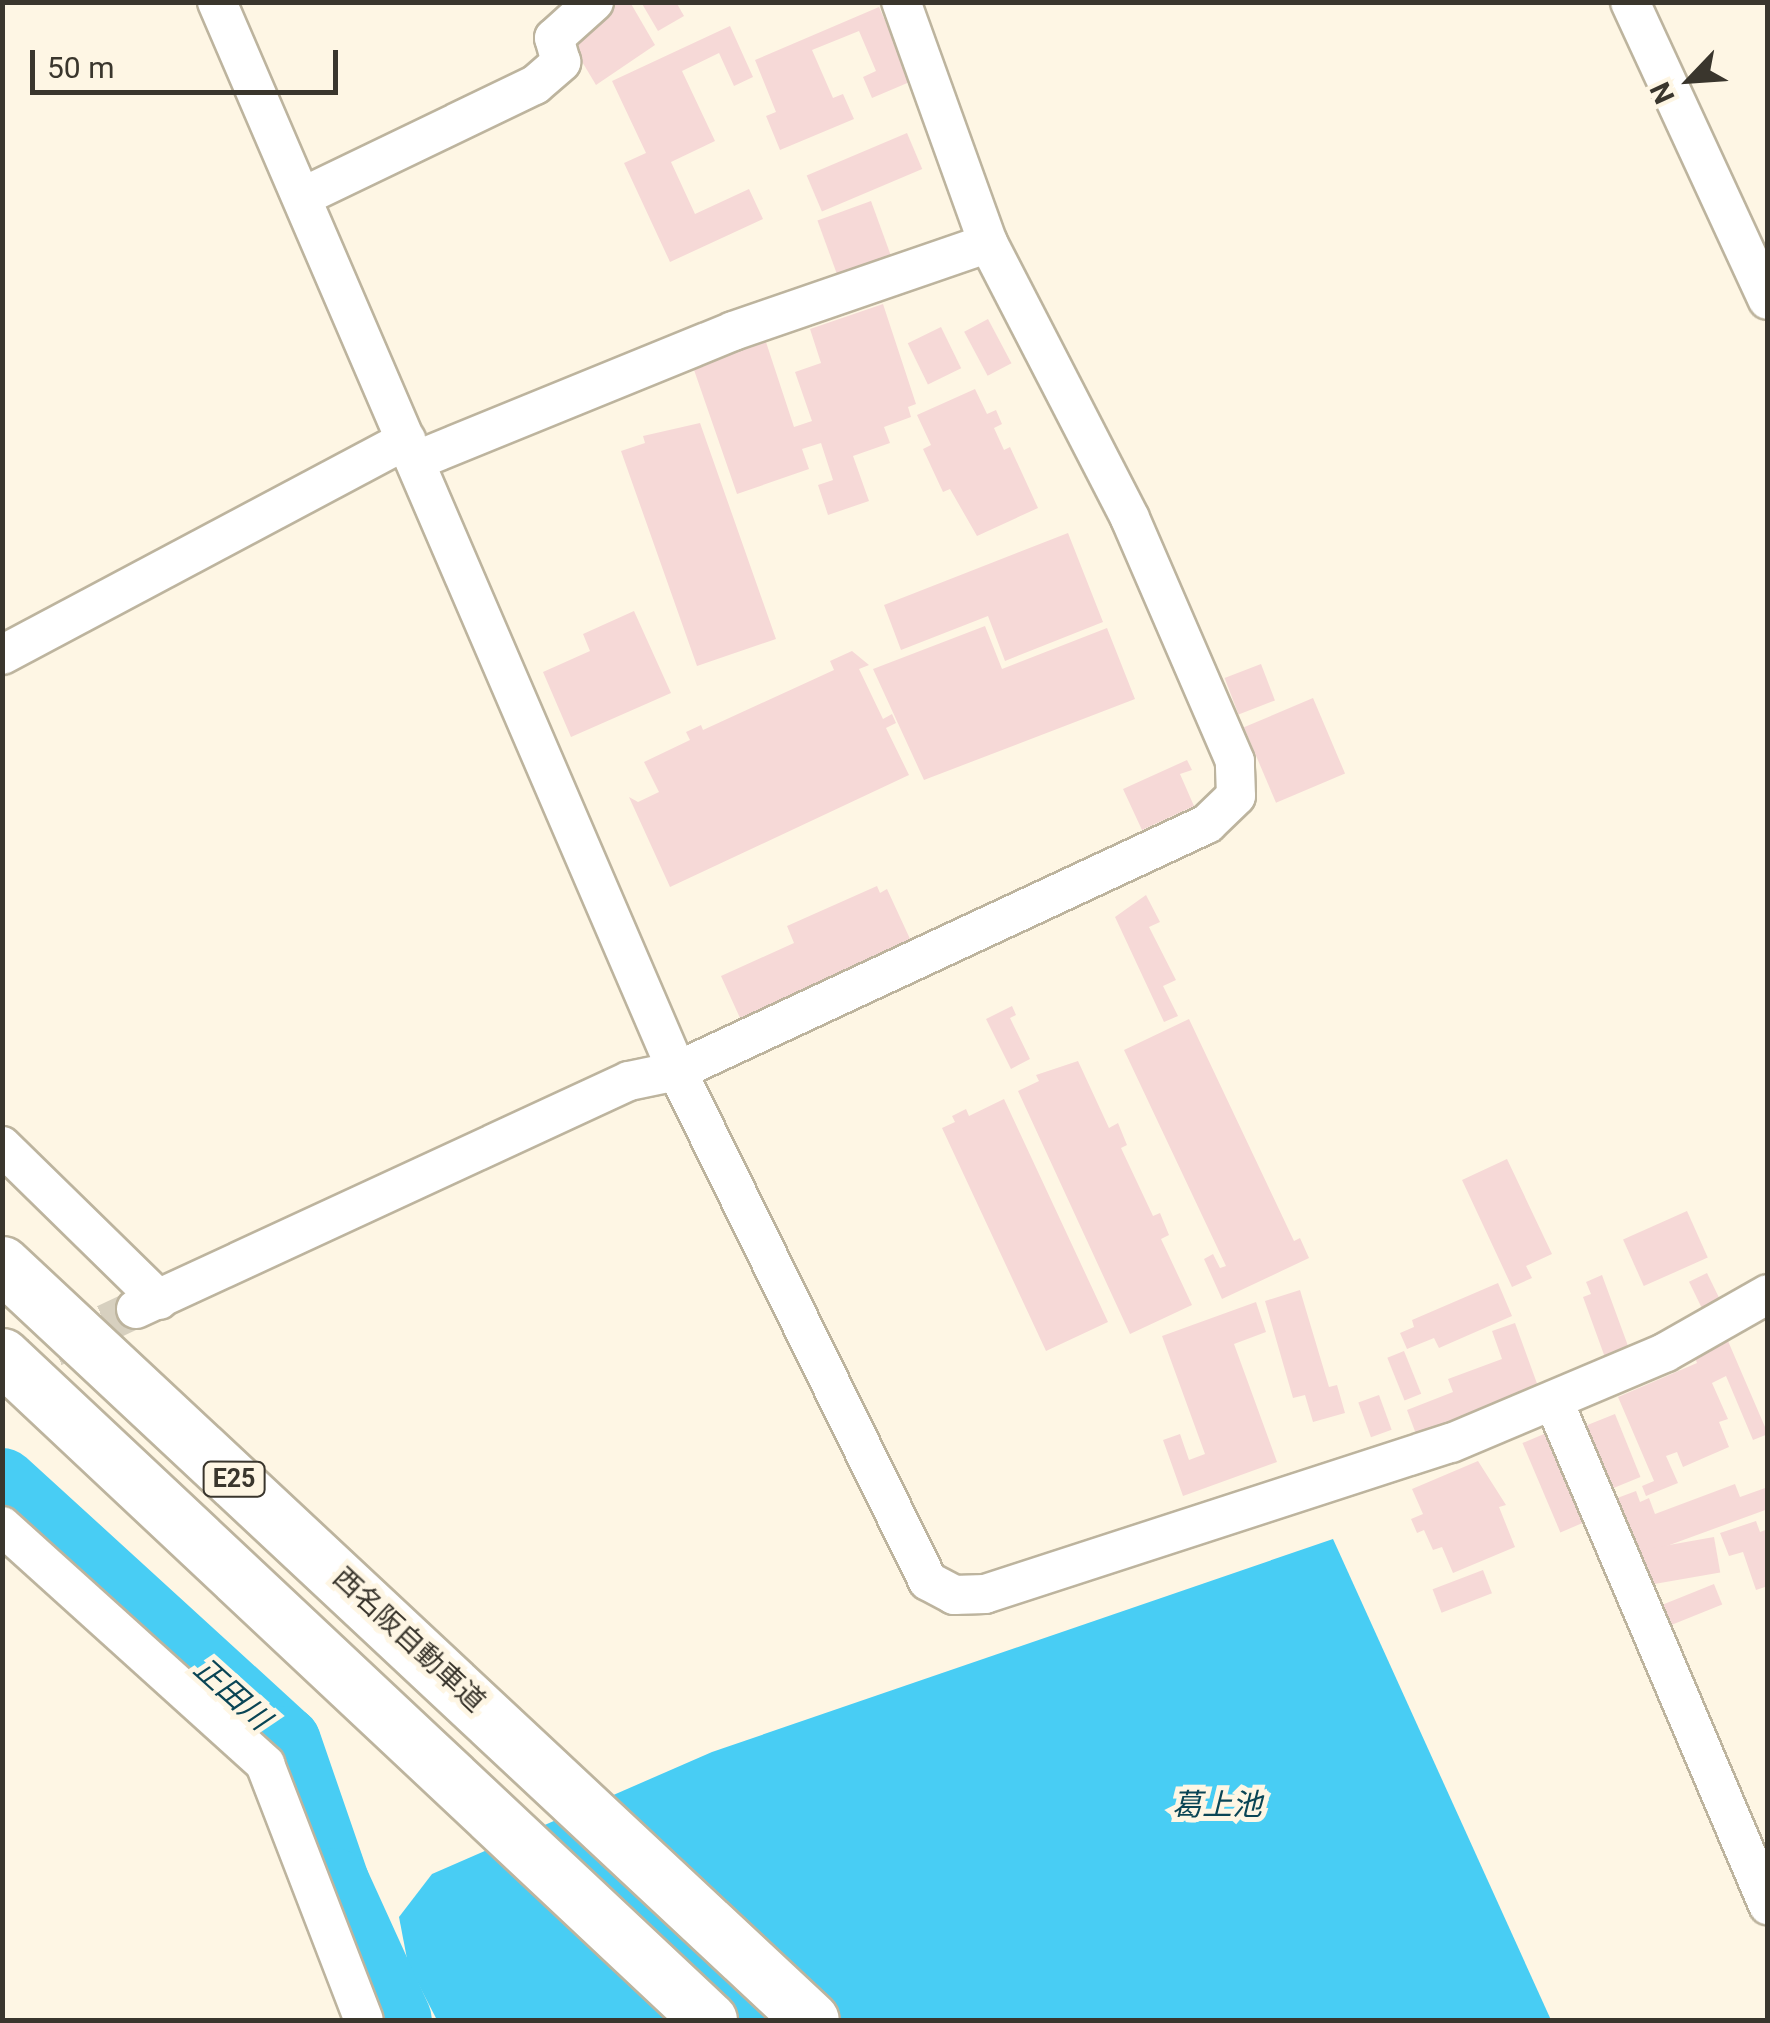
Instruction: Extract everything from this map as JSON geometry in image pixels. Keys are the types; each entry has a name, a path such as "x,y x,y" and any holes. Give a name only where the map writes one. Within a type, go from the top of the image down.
{"highway":[{"name":"西名阪自動車道","path":"2,1264 812,2020"},
{"name":"E25","path":"2,1356 709,2020"}],"street":[{"path":"217,2 676,1071 778,1268 912,1559 928,1581 954,1595 986,1594 1450,1443 1666,1352 1768,1294"},
{"path":"302,197 535,85 561,62 554,38 594,2"},
{"path":"2,1146 148,1305 629,1081 676,1071 1207,824 1236,796 1236,761 1130,518 988,243 901,2"},
{"path":"1630,2 1768,300"},
{"path":"2,655 410,450 733,331 988,243"},
{"path":"1554,1402 1768,1905"},
{"path":"2,1526 265,1764 364,2020"}],"water":[{"name":"葛上池","path":"1333,1539 1551,2020 437,2020 408,1964 399,1917 432,1874 712,1752"}],"building":[{"path":"620,2 630,2 655,45 596,85 566,35"},
{"path":"641,2 676,2 684,16 658,31"},
{"path":"879,7 912,81 872,98 863,77 876,71 859,31 812,50 833,98 843,94 854,119 780,150 766,116 776,112 755,60"},
{"path":"730,26 753,77 734,86 719,53 682,71 715,141 671,162 695,214 749,189 763,219 670,262 624,163 646,153 612,81"},
{"path":"907,133 922,169 822,211 807,176"},
{"path":"871,201 894,263 840,283 817,220"},
{"path":"883,304 916,404 908,407 911,417 884,427 890,443 853,456 869,501 828,515 818,485 833,480 821,443 802,449 809,469 737,494 693,367 766,342 794,427 812,421 795,372 821,363 810,329"},
{"path":"988,319 1011,363 988,376 964,332"},
{"path":"941,327 961,368 928,385 908,343"},
{"path":"975,389 987,414 996,410 1002,424 994,428 1004,450 1010,447 1038,508 977,536 950,489 943,492 923,449 931,445 917,415"},
{"path":"700,423 776,639 697,666 621,451 645,443 643,436"},
{"path":"1068,533 1103,622 1005,661 988,616 901,650 884,605"},
{"path":"634,611 671,693 571,737 543,672 590,651 583,634"},
{"path":"985,626 1002,669 1107,628 1135,699 924,780 873,669"},
{"path":"852,651 869,665 859,669 883,719 892,714 896,723 886,728 909,775 670,887 629,797 638,802 659,792 644,762 690,740 686,732 701,725 703,730 834,670 830,661"},
{"path":"1261,664 1275,700 1239,714 1225,678"},
{"path":"1313,698 1345,773 1276,803 1244,727"},
{"path":"1187,760 1192,770 1180,774 1194,806 1142,830 1123,789"},
{"path":"877,886 880,893 887,889 911,941 740,1018 721,976 794,943 787,926"},
{"path":"1146,895 1160,922 1149,927 1176,980 1163,986 1178,1016 1164,1022 1115,917"},
{"path":"1012,1006 1016,1015 1010,1018 1030,1059 1011,1069 986,1019"},
{"path":"1189,1019 1294,1241 1300,1238 1309,1258 1222,1299 1204,1259 1213,1254 1220,1268 1226,1266 1124,1050"},
{"path":"1078,1061 1109,1128 1118,1123 1127,1145 1121,1148 1153,1216 1160,1213 1169,1235 1161,1239 1192,1305 1130,1334 1018,1091 1039,1081 1036,1075"},
{"path":"1004,1099 1108,1322 1046,1351 942,1128 955,1122 952,1116 966,1109 969,1116"},
{"path":"1507,1159 1552,1254 1526,1266 1532,1278 1512,1287 1462,1180"},
{"path":"1687,1211 1708,1258 1644,1286 1623,1239"},
{"path":"1707,1273 1721,1302 1703,1311 1689,1282"},
{"path":"1602,1275 1631,1354 1607,1363 1583,1297 1591,1294 1586,1282"},
{"path":"1498,1283 1512,1316 1439,1348 1434,1338 1407,1349 1400,1333 1414,1327 1412,1320"},
{"path":"1300,1290 1329,1387 1337,1385 1345,1413 1313,1422 1305,1395 1293,1398 1265,1301"},
{"path":"1256,1302 1266,1332 1234,1344 1277,1462 1183,1496 1163,1440 1180,1434 1189,1460 1205,1454 1162,1336"},
{"path":"1515,1323 1539,1389 1416,1434 1407,1410 1453,1392 1448,1379 1502,1359 1492,1331"},
{"path":"1728,1341 1768,1434 1753,1440 1726,1376 1712,1383 1728,1419 1719,1422 1729,1447 1683,1467 1677,1452 1666,1456 1678,1483 1646,1496 1642,1486 1654,1481 1618,1397 1697,1363 1694,1355"},
{"path":"1404,1351 1421,1394 1405,1400 1387,1358"},
{"path":"1379,1395 1392,1430 1371,1437 1358,1403"},
{"path":"1615,1414 1640,1477 1610,1489 1584,1426"},
{"path":"1551,1431 1589,1520 1560,1532 1522,1443"},
{"path":"1478,1461 1506,1505 1499,1507 1515,1547 1453,1573 1442,1547 1433,1550 1424,1530 1417,1533 1411,1519 1423,1514 1412,1489"},
{"path":"1735,1484 1740,1497 1768,1487 1768,1509 1634,1558 1612,1500 1636,1491 1640,1502 1649,1498 1655,1514"},
{"path":"1756,1521 1760,1532 1768,1529 1768,1586 1756,1590 1743,1552 1729,1556 1720,1533"},
{"path":"1714,1537 1720,1572 1641,1586 1635,1551"},
{"path":"1483,1570 1492,1593 1442,1613 1433,1589"},
{"path":"1714,1584 1722,1604 1666,1627 1657,1607"}],"waterway":[{"name":"正田川","path":"2,1484 285,1742 334,1884 396,2020"}],"tunnel":[{"path":"2,1372 136,1309"}]}
